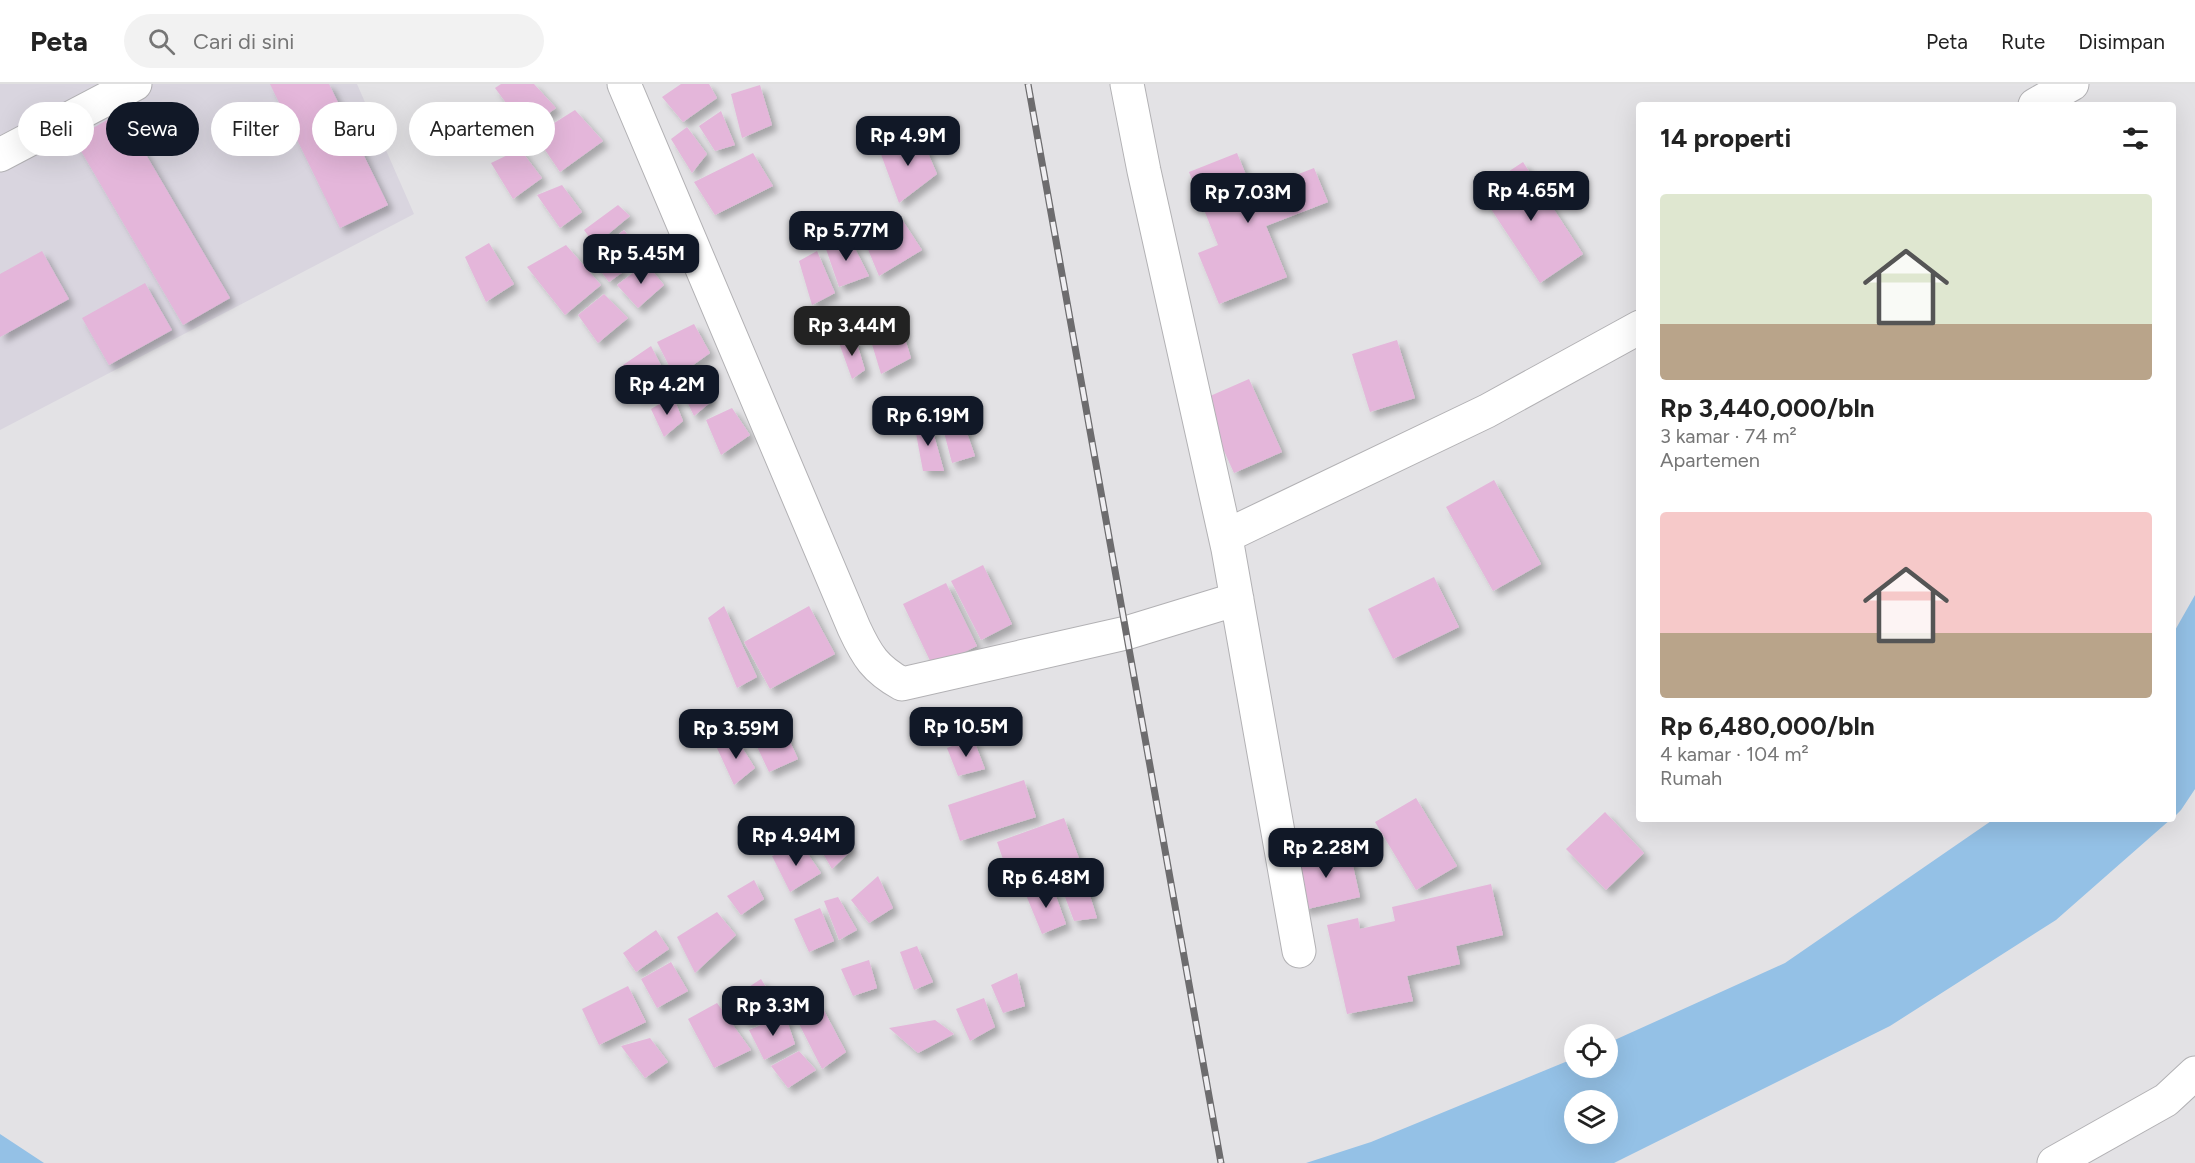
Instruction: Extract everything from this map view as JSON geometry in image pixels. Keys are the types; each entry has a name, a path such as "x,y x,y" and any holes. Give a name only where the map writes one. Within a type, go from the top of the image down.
{"street":[{"path":"0,156 135,84"},
{"path":"624,84 854,628 867,656 877,667 902,684 1152,626 1237,599"},
{"path":"1127,84 1144,171 1226,536 1299,951"},
{"path":"2040,102 2072,84"},
{"path":"1226,536 1487,411 1636,329"},
{"path":"2054,1163 2166,1100 2195,1072"}],"shaded area":[{"path":"0,84 357,84 365,102 312,102 312,156 389,156 414,214 0,430"}],"water":[{"path":"2195,595 2195,789 2176,815 2176,628"},
{"path":"1990,822 2168,822 2056,920 1890,1026 1614,1163 1306,1163 1371,1142 1564,1063 1564,1078 1618,1078 1618,1038 1785,963"},
{"path":"0,1134 44,1163 0,1163"}],"building":[{"path":"270,84 329,84 338,102 312,102 312,156 364,156 388,205 340,228 300,146 300,102 279,102"},
{"path":"501,84 534,84 550,102 505,102 495,88"},
{"path":"681,84 709,84 717,98 683,122 662,97"},
{"path":"760,85 772,125 742,138 731,94"},
{"path":"575,110 603,141 560,172 549,156 555,156 555,122"},
{"path":"721,111 735,145 715,151 699,126"},
{"path":"106,121 106,156 147,156 230,298 183,325 84,156 94,156 94,128"},
{"path":"687,127 707,154 692,173 671,139"},
{"path":"921,137 937,174 899,203 879,149"},
{"path":"753,153 773,186 715,215 694,182"},
{"path":"1237,153 1253,192 1314,168 1328,202 1266,226 1287,277 1219,304 1198,253 1218,245 1189,172"},
{"path":"506,156 525,156 542,178 513,199 491,163"},
{"path":"1523,162 1583,254 1540,283 1479,191"},
{"path":"562,185 582,212 560,228 537,195"},
{"path":"618,205 630,216 595,245 584,230"},
{"path":"897,212 922,250 879,276 860,230"},
{"path":"624,230 640,251 628,262 610,241"},
{"path":"847,233 869,276 839,287 826,249"},
{"path":"489,243 514,284 486,302 465,257"},
{"path":"566,245 601,285 565,315 527,267"},
{"path":"603,248 623,272 609,282 588,254"},
{"path":"42,251 69,299 0,337 0,274"},
{"path":"817,251 835,293 812,305 799,261"},
{"path":"646,263 664,285 638,308 617,285"},
{"path":"145,283 172,330 109,365 82,318"},
{"path":"604,294 628,318 598,343 578,315"},
{"path":"897,313 911,358 881,374 868,331"},
{"path":"694,324 710,353 675,378 657,342"},
{"path":"838,340 856,340 865,370 852,379"},
{"path":"1397,340 1415,398 1370,412 1352,354"},
{"path":"651,346 668,379 640,397 623,365"},
{"path":"699,377 712,401 694,416 680,387"},
{"path":"1249,379 1282,452 1234,473 1201,400"},
{"path":"673,396 683,421 664,437 651,409"},
{"path":"958,407 975,456 952,463 939,413"},
{"path":"732,408 750,435 721,455 706,420"},
{"path":"930,421 944,471 923,471 914,423"},
{"path":"1494,480 1541,564 1493,591 1446,507"},
{"path":"983,565 1012,624 981,640 951,581"},
{"path":"1434,577 1459,627 1393,659 1368,609"},
{"path":"946,583 977,646 933,667 903,604"},
{"path":"724,606 757,677 737,688 708,618"},
{"path":"809,606 835,654 770,689 744,642"},
{"path":"781,722 798,759 769,772 752,736"},
{"path":"736,738 755,768 734,785 717,748"},
{"path":"973,738 985,769 958,776 947,748"},
{"path":"1024,780 1036,817 960,841 948,805"},
{"path":"1416,798 1457,866 1416,890 1375,822"},
{"path":"1605,812 1644,853 1606,890 1566,849"},
{"path":"1064,818 1080,861 1012,885 997,842"},
{"path":"841,829 853,849 832,869 818,845"},
{"path":"801,844 821,873 790,892 772,856"},
{"path":"1349,848 1360,897 1303,910 1292,861"},
{"path":"878,876 893,908 869,923 851,900"},
{"path":"754,880 764,899 741,915 727,896"},
{"path":"1086,883 1097,918 1074,921 1062,889"},
{"path":"1491,884 1503,935 1456,946 1460,964 1407,976 1413,1001 1347,1014 1327,925 1358,918 1360,929 1395,921 1392,907"},
{"path":"1052,885 1066,924 1042,934 1026,895"},
{"path":"838,897 857,930 839,940 824,901"},
{"path":"820,908 834,941 809,952 794,919"},
{"path":"717,912 736,935 695,973 677,937"},
{"path":"656,930 669,949 636,972 623,953"},
{"path":"917,946 933,982 914,990 900,952"},
{"path":"869,960 877,988 853,996 841,969"},
{"path":"671,962 688,991 657,1008 641,979"},
{"path":"1017,973 1025,1006 1003,1013 991,985"},
{"path":"761,979 777,1005 746,1022 735,996"},
{"path":"628,986 646,1022 599,1045 582,1009"},
{"path":"984,998 995,1027 970,1041 956,1009"},
{"path":"717,1003 751,1050 714,1068 688,1019"},
{"path":"821,1005 846,1052 822,1069 796,1018"},
{"path":"785,1015 795,1044 764,1060 749,1030"},
{"path":"935,1020 954,1034 918,1053 889,1028"},
{"path":"650,1038 668,1062 645,1078 621,1046"},
{"path":"799,1051 816,1070 788,1088 771,1066"}],"railway":[{"path":"1028,84 1221,1163"}]}
